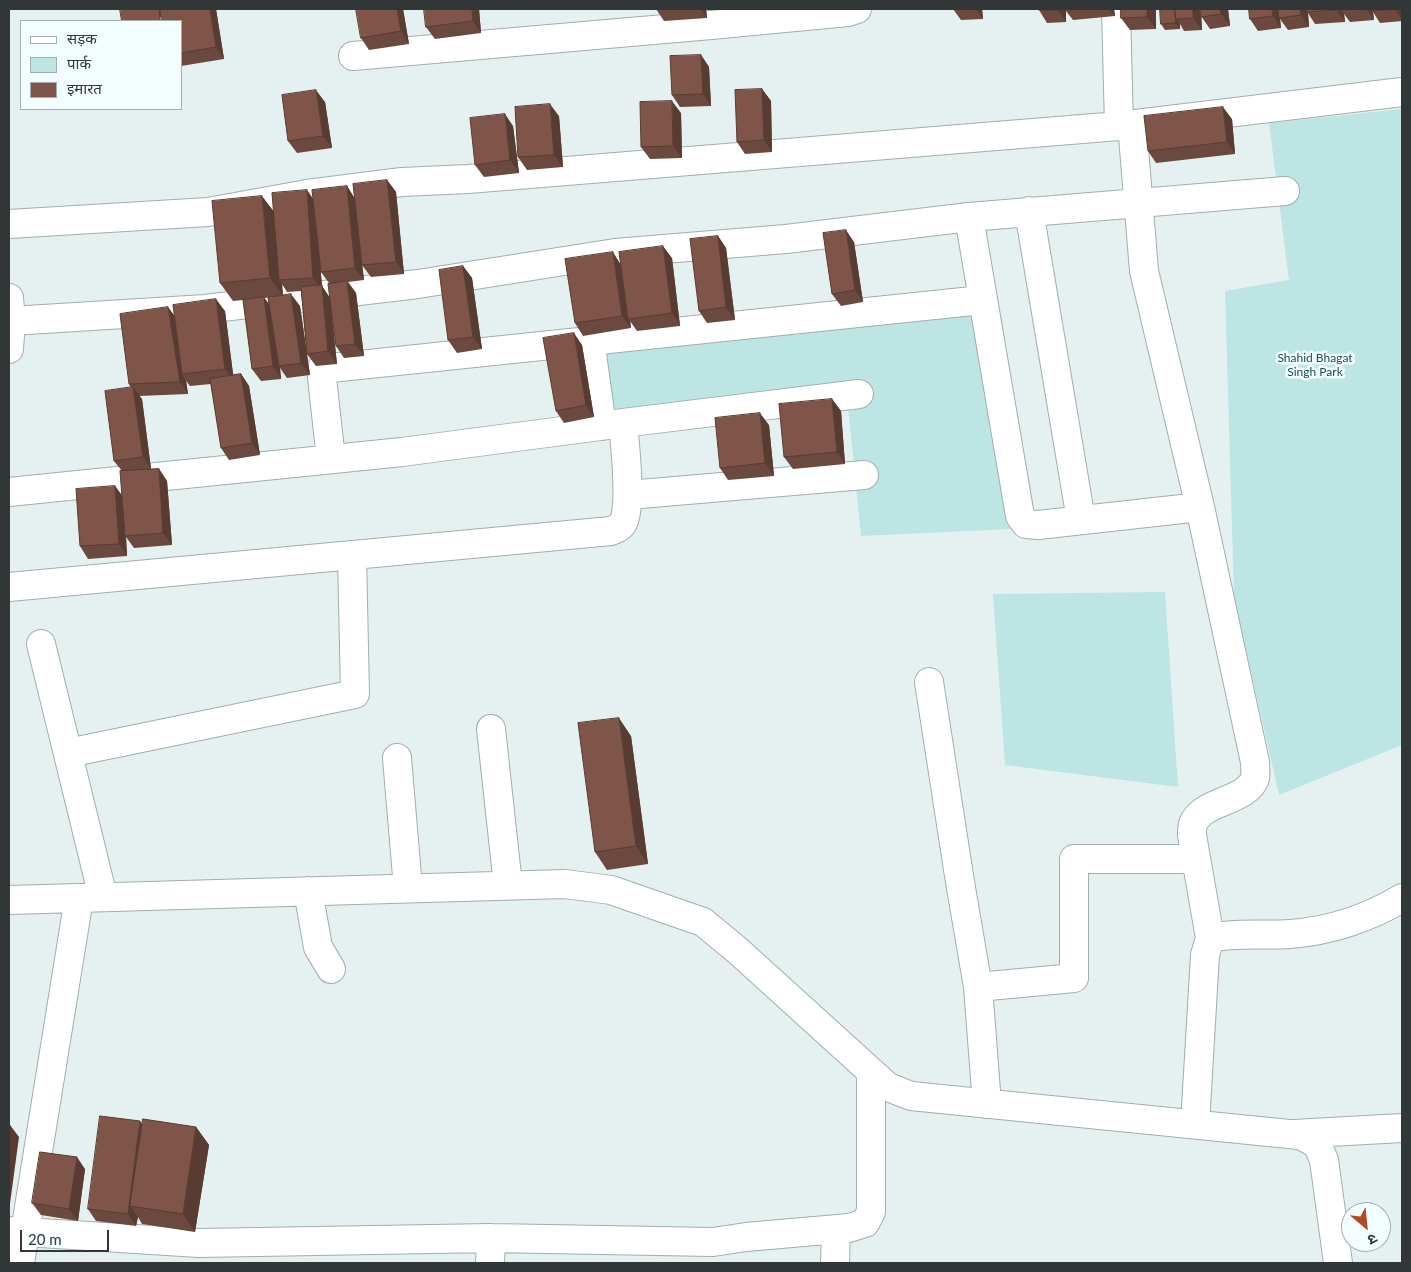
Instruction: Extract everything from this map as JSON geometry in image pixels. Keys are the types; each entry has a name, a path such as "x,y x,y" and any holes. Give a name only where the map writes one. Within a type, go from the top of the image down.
{"street":[{"path":"353,56 711,26 848,12 857,9"},
{"path":"1116,9 1125,125 1137,203 1144,272 1200,507 1255,762 1254,778 1246,790 1205,811 1197,817 1193,824 1192,835 1210,938 1205,955 1195,1124"},
{"path":"9,224 208,212 307,194 402,182 507,176 1125,125 1402,92"},
{"path":"9,349 10,309 205,309 418,284 615,254 786,239 969,217 1285,191"},
{"path":"1029,212 1081,520"},
{"path":"969,217 1020,516 1026,524 1200,507"},
{"path":"331,459 321,368 982,300"},
{"path":"9,587 618,529 624,522 628,495 590,340"},
{"path":"9,492 402,452 859,394"},
{"path":"628,495 864,475"},
{"path":"68,753 355,694 352,555"},
{"path":"20,1263 17,1232 91,898 68,753 41,644"},
{"path":"929,682 978,987 987,1104"},
{"path":"491,729 508,886"},
{"path":"397,758 408,888"},
{"path":"978,987 1074,978 1074,859 1196,859"},
{"path":"9,900 565,884 611,890 703,922 737,950 888,1087 911,1096 1289,1134 1300,1136 1317,1144 1324,1160 1338,1263"},
{"path":"308,892 318,947 331,970"},
{"path":"1210,938 1227,934 1291,934 1342,925 1402,898"},
{"path":"17,1232 198,1243 490,1251 713,1253 746,1237 849,1228 866,1223 871,1212 871,1072"},
{"path":"1289,1134 1402,1128"},
{"path":"835,1263 836,1229"}],"green space":[{"name":"Shahid Bhagat Singh Park","path":"1402,109 1402,745 1279,795 1234,596 1225,291 1289,280 1269,123"},
{"path":"982,315 1011,529 861,536 846,387 608,420 594,342"},
{"path":"1165,592 1178,787 1005,765 993,594"}],"building":[{"path":"120,9 159,9 160,20 122,20"},
{"path":"160,9 210,9 216,47 182,53 182,20 162,20"},
{"path":"356,9 397,9 401,31 361,38"},
{"path":"424,9 472,9 473,21 426,27"},
{"path":"1058,9 1058,10 1039,10"},
{"path":"1121,9 1147,9 1147,17 1121,18"},
{"path":"1160,9 1174,9 1176,23 1161,24"},
{"path":"1175,9 1193,9 1193,18 1176,19"},
{"path":"1200,9 1220,9 1221,14 1201,17"},
{"path":"1249,9 1272,9 1273,16 1250,19"},
{"path":"1278,9 1300,9 1301,15 1279,18"},
{"path":"1307,9 1336,9 1336,10 1307,12"},
{"path":"1372,9 1395,9 1372,11"},
{"path":"701,55 703,94 672,95 670,56"},
{"path":"762,89 764,140 737,142 735,90"},
{"path":"316,90 323,136 288,141 282,95"},
{"path":"672,101 673,146 641,147 640,102"},
{"path":"550,104 554,155 518,157 515,107"},
{"path":"1223,107 1227,142 1148,151 1144,116"},
{"path":"505,114 510,160 475,165 470,118"},
{"path":"387,180 396,262 362,265 353,184"},
{"path":"347,186 355,268 321,272 312,190"},
{"path":"307,190 313,278 279,280 272,193"},
{"path":"262,196 270,278 220,283 212,201"},
{"path":"846,230 855,290 832,294 823,233"},
{"path":"718,236 726,307 699,311 690,239"},
{"path":"663,246 672,313 628,319 619,252"},
{"path":"613,252 622,316 575,323 565,259"},
{"path":"463,266 473,337 448,340 439,270"},
{"path":"347,281 355,344 336,346 328,284"},
{"path":"322,285 328,351 307,354 301,287"},
{"path":"291,294 301,363 279,366 268,298"},
{"path":"264,297 273,366 252,369 243,300"},
{"path":"216,299 225,369 182,374 173,305"},
{"path":"168,307 180,382 129,384 120,314"},
{"path":"574,333 586,405 556,411 543,338"},
{"path":"241,374 252,443 221,448 210,379"},
{"path":"133,387 143,457 114,461 105,391"},
{"path":"832,399 837,452 784,457 779,404"},
{"path":"760,413 765,463 720,468 715,418"},
{"path":"159,469 163,533 125,536 120,471"},
{"path":"115,486 119,544 80,546 76,489"},
{"path":"619,718 636,846 595,852 578,723"},
{"path":"100,1116 140,1121 128,1214 88,1209"},
{"path":"143,1119 196,1127 183,1214 130,1206"},
{"path":"40,1152 77,1157 69,1209 32,1203"}]}
